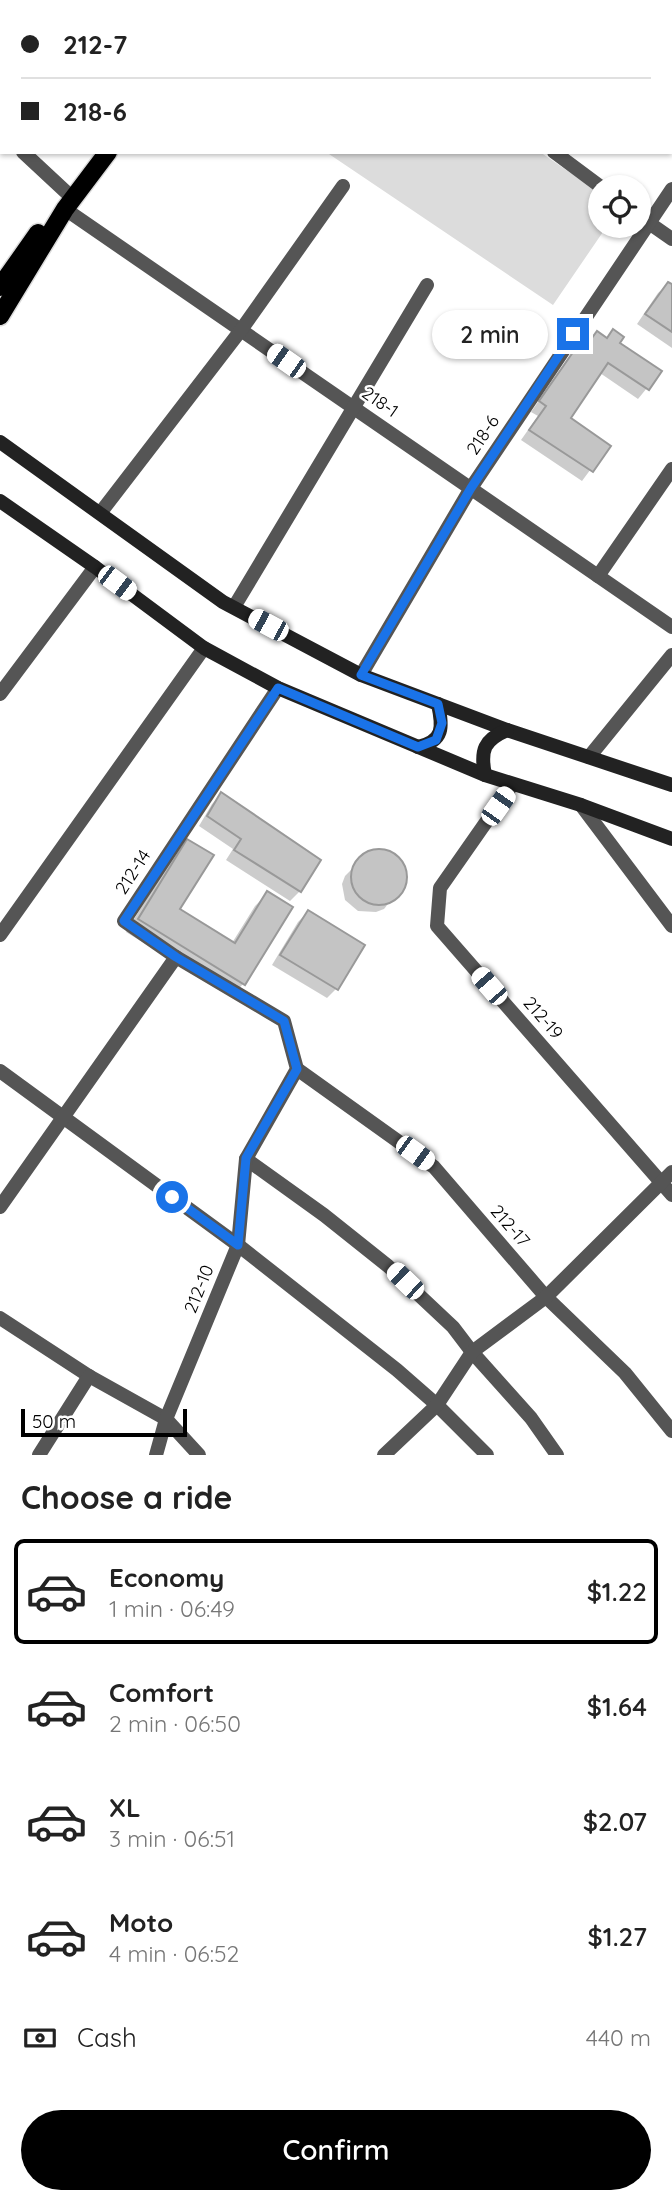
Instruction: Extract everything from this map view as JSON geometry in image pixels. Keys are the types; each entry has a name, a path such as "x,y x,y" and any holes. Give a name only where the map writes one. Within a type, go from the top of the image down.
{"main road":[{"path":"0,316 92,154"},
{"path":"0,287 65,201 106,154"},
{"path":"0,442 234,607 361,675 507,730 672,785"},
{"path":"0,500 204,648 278,688 485,775 581,805 672,839"},
{"path":"418,747 436,740 440,732 442,723 438,704"},
{"path":"485,775 482,761 487,744 494,736 507,730"}],"street":[{"name":"218-1","path":"25,154 65,201 241,330 672,627"},
{"path":"557,154 588,177"},
{"path":"101,512 241,330 343,186"},
{"name":"218-6","path":"651,211 672,189"},
{"path":"651,225 672,239"},
{"name":"218-6","path":"361,675 471,488 631,238"},
{"path":"234,607 427,285"},
{"path":"598,576 672,469"},
{"path":"0,694 95,567"},
{"path":"0,935 204,648"},
{"path":"589,757 672,655"},
{"name":"212-14","path":"278,688 124,921 176,957 284,1021 297,1069"},
{"name":"212-19","path":"512,785 440,888 438,926 672,1195"},
{"path":"581,805 672,926"},
{"path":"0,1207 176,957"},
{"name":"212-10","path":"156,1455 166,1419 238,1245 246,1158 297,1069"},
{"name":"212-17","path":"297,1069 435,1167 546,1297 625,1373 672,1431"},
{"path":"0,1071 238,1245 397,1370 487,1455"},
{"path":"246,1158 388,1266 453,1327 531,1418 557,1455"},
{"path":"384,1455 437,1405 472,1352 546,1297 672,1172"},
{"path":"0,1318 89,1376 166,1419 199,1455"},
{"path":"38,1455 89,1376"}],"shaded area":[{"path":"329,154 543,154 588,185 588,238 599,238 553,305"}],"building":[{"path":"668,282 672,284 672,332 645,314"},
{"path":"613,329 624,337 620,343 662,371 649,390 608,363 571,418 611,446 593,472 529,430 546,406 539,401 578,345 584,349 597,331 607,338"},
{"path":"221,792 321,860 301,892 234,850 241,839 207,816"},
{"path":"187,839 214,855 180,909 235,943 267,891 293,907 245,985 138,919"},
{"path":"379,849 390,851 399,857 405,866 405,888 399,897 390,903 379,905 368,903 359,897 353,888 351,877 353,866 359,857 368,851"},
{"path":"308,910 365,945 338,990 280,955"}],"route":[{"path":"172,1197 238,1245 246,1158 297,1069 284,1021 176,957 124,921 278,688 418,747 436,740 442,723 438,704 361,675 471,488 573,334"}]}
